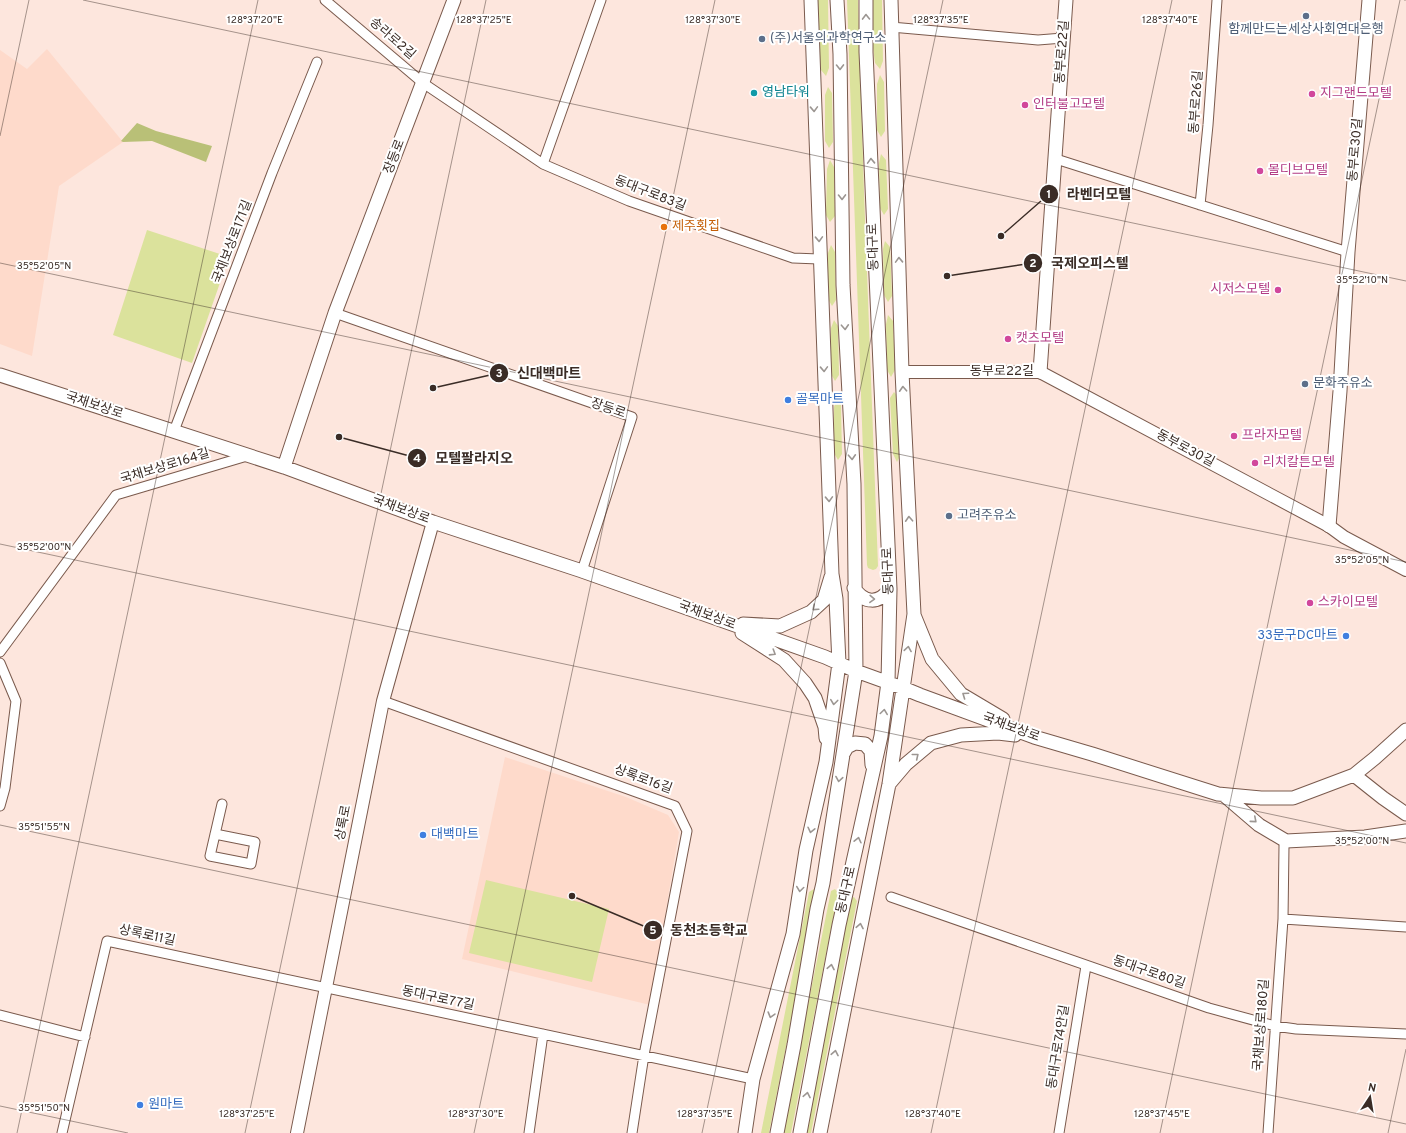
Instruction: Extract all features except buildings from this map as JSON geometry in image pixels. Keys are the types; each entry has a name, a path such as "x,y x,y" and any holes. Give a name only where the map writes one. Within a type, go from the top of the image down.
{"main road":[{"name":"장등로","path":"284,467 335,313 454,0"},
{"path":"745,1133 753,1079 793,934 806,850 826,762 839,663 836,599 832,574 810,0"},
{"name":"동대구로","path":"777,1133 823,883 856,671 854,484 843,285 840,54 837,0"},
{"name":"동대구로","path":"800,1133 840,925 881,736 888,682 890,589 867,60 866,0"},
{"path":"891,0 902,372 914,614 932,659 961,694 1034,737"},
{"name":"동부로22길","path":"1040,372 1066,0"},
{"name":"동부로30길","path":"1329,526 1340,391 1348,252 1369,0"},
{"name":"국채보상로","path":"0,376 284,467 433,522 582,571 825,657 856,671 1034,737 1218,794 1261,798 1293,798 1354,775 1406,730"},
{"path":"729,624 780,626 811,612 824,600 832,574"},
{"path":"854,588 858,594 864,598 872,600 879,599 886,595 890,589"},
{"name":"동대구로","path":"820,1133 889,784 914,614"},
{"path":"729,624 784,660 805,683 815,698 824,727 827,744 826,762"},
{"path":"889,784 906,764 931,743 961,735 998,733 1034,737"},
{"path":"843,756 847,747 855,743 865,744 871,751 873,774"},
{"path":"1354,775 1406,814"},
{"path":"1224,795 1259,825 1286,841 1365,837 1406,831"}],"street":[{"name":"송라로2길","path":"325,0 423,83"},
{"name":"동부로26길","path":"1200,205 1208,125 1217,0"},
{"path":"543,164 601,1"},
{"path":"891,27 1038,40 1063,38"},
{"name":"국채보상로171길","path":"174,431 272,173 317,62"},
{"name":"동대구로83길","path":"423,83 543,164 630,201 793,258 819,259"},
{"path":"1056,159 1348,252"},
{"name":"장등로","path":"335,313 632,417 582,571"},
{"name":"동부로22길","path":"902,372 1040,372"},
{"name":"동부로30길","path":"1040,372 1329,526 1344,537 1406,570"},
{"name":"국채보상로164길","path":"0,652 116,495 247,456"},
{"name":"상록로","path":"297,1133 383,701 433,522"},
{"path":"0,663 16,701 0,806"},
{"name":"상록로16길","path":"383,701 675,806 687,831 644,1055"},
{"path":"215,834 255,842 252,864 210,856 215,834 222,804"},
{"name":"국채보상로180길","path":"1268,1133 1283,919 1284,846 1286,841"},
{"name":"동대구로80길","path":"892,898 1209,1008 1275,1026 1296,1029 1406,1034"},
{"path":"1283,919 1406,927"},
{"name":"상록로11길","path":"62,1133 107,941 327,988"},
{"name":"동대구로74안길","path":"1058,1133 1086,966"},
{"name":"동대구로77길","path":"327,988 753,1079"},
{"path":"0,1015 85,1037"},
{"path":"529,1133 543,1034"},
{"path":"632,1133 644,1055"}],"shaded area":[{"path":"47,49 123,142 59,186 32,356 0,344 0,50 27,69"},
{"path":"505,757 626,797 668,815 679,832 650,1005 462,959"}],"green space":[{"path":"818,0 828,0 829,68 826,76 821,70 819,55"},
{"path":"847,0 858,0 878,566 873,570 868,568 867,565"},
{"path":"872,0 882,0 883,61 880,69 875,63 873,48"},
{"path":"880,75 884,82 885,131 881,137 877,130 877,84"},
{"path":"828,87 832,93 833,142 829,148 825,141 825,95"},
{"path":"137,123 156,131 212,146 206,162 152,141 121,141"},
{"path":"881,154 886,160 888,209 884,215 880,208 879,163"},
{"path":"830,160 834,167 835,216 830,222 826,215 827,169"},
{"path":"147,230 229,257 192,363 113,335"},
{"path":"885,241 890,247 892,296 888,302 884,295 883,249"},
{"path":"831,245 835,252 836,300 832,306 828,299 828,253"},
{"path":"888,315 893,321 895,370 891,377 887,370 886,324"},
{"path":"834,320 838,326 839,375 835,381 831,374 831,328"},
{"path":"894,392 898,397 901,454 897,462 893,454 890,398"},
{"path":"837,398 841,405 842,454 838,460 834,453 834,407"},
{"path":"486,880 609,909 592,982 469,953"},
{"path":"814,889 816,894 769,1133 761,1133 809,892"},
{"path":"835,889 838,893 791,1133 782,1133 831,891"},
{"path":"854,897 857,901 811,1133 803,1133 850,899"}],"place":[{"name":"함께만드는세상사회연대은행","path":"1306,16"},
{"name":"(주)서울의과학연구소","path":"762,39"},
{"name":"영남타워","path":"754,93"},
{"name":"지그랜드모텔","path":"1312,94"},
{"name":"인터불고모텔","path":"1025,105"},
{"name":"몰디브모텔","path":"1260,171"},
{"name":"제주횟집","path":"664,227"},
{"name":"라벤더모텔","path":"1001,236"},
{"name":"국제오피스텔","path":"947,276"},
{"name":"시저스모텔","path":"1278,290"},
{"name":"캣츠모텔","path":"1008,339"},
{"name":"문화주유소","path":"1305,384"},
{"name":"신대백마트","path":"433,388"},
{"name":"골목마트","path":"788,400"},
{"name":"프라자모텔","path":"1234,436"},
{"name":"모텔팔라지오","path":"339,437"},
{"name":"리치칼튼모텔","path":"1255,463"},
{"name":"고려주유소","path":"949,516"},
{"name":"스카이모텔","path":"1310,603"},
{"name":"33문구DC마트","path":"1346,636"},
{"name":"대백마트","path":"423,835"},
{"name":"동천초등학교","path":"572,896"},
{"name":"원마트","path":"140,1105"}]}
